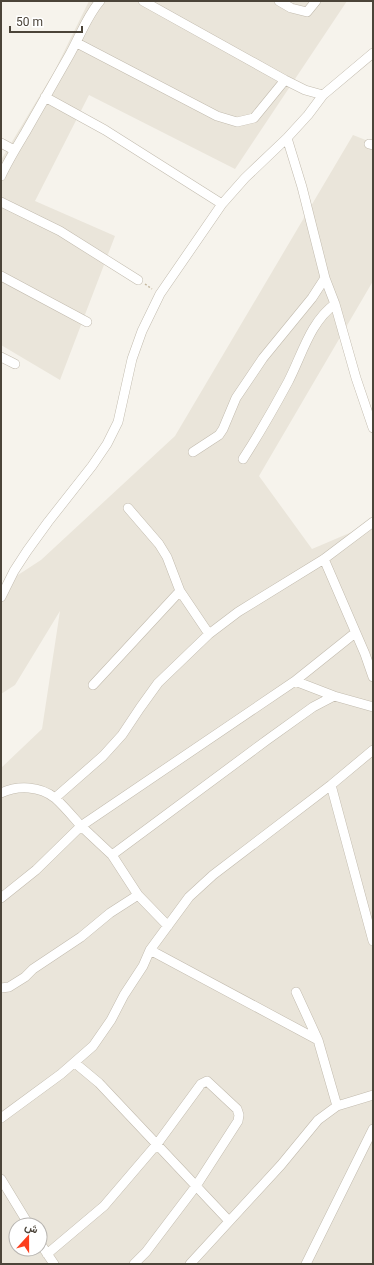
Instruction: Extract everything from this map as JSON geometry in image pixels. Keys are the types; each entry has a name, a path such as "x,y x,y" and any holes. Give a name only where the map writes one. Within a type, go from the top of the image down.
{"street":[{"path":"1,176 14,150 77,43 91,14 100,1"},
{"path":"142,1 285,80 305,90 323,95"},
{"path":"279,1 291,8 307,12 316,1"},
{"path":"77,43 217,116 236,122 254,118 285,80"},
{"path":"1,597 14,571 27,551 107,444 118,422 132,359 142,330 160,294 222,204 245,178 287,138 308,115 323,95 373,53"},
{"path":"45,97 105,130 222,204"},
{"path":"287,138 302,187 325,278 335,304 356,378 373,428"},
{"path":"1,143 14,150"},
{"path":"1,202 60,231 138,280"},
{"path":"1,276 87,322"},
{"path":"193,452 219,435 236,398 263,358 312,298 325,278"},
{"path":"243,460 274,407 297,363 310,333 320,318 335,304"},
{"path":"1,357 15,364"},
{"path":"128,508 159,544 180,591 209,634"},
{"path":"55,798 103,756 122,735 158,683 209,634 238,612 324,559 373,522"},
{"path":"324,559 356,633 369,651 373,676"},
{"path":"93,685 180,591"},
{"path":"1,898 36,870 81,826 295,681 356,633"},
{"path":"295,681 334,696 373,707"},
{"path":"112,855 313,707 334,696"},
{"path":"1,1118 34,1095 75,1063 93,1046 111,1020 124,995 143,966 150,950 189,897 213,876 331,785 373,750"},
{"path":"331,785 373,941"},
{"path":"1,793 9,789 22,787 40,790 55,798 81,826 112,855 138,895 168,926"},
{"path":"1,988 9,987 26,977 33,969 81,937 110,913 138,895"},
{"path":"150,950 318,1040"},
{"path":"296,992 318,1040 337,1106"},
{"path":"75,1063 99,1083 230,1221"},
{"path":"48,1253 104,1206 157,1144 204,1081 207,1081 237,1109 239,1115 238,1121 196,1186 146,1252 134,1264"},
{"path":"190,1264 281,1165 318,1120 337,1106 373,1095"},
{"path":"306,1264 373,1129"},
{"path":"1,1179 24,1217"},
{"path":"48,1255 54,1264"}],"path":[{"path":"138,280 160,294"}],"shaded area":[{"path":"89,1 347,1 235,169 89,95 35,201 115,236 60,380 1,345 1,160 54,72"},
{"path":"353,135 373,143 373,281 259,476 312,549 373,523 373,1264 1,1264 1,768 42,729 60,611 15,685 1,694 1,586 41,560 175,436"}]}
